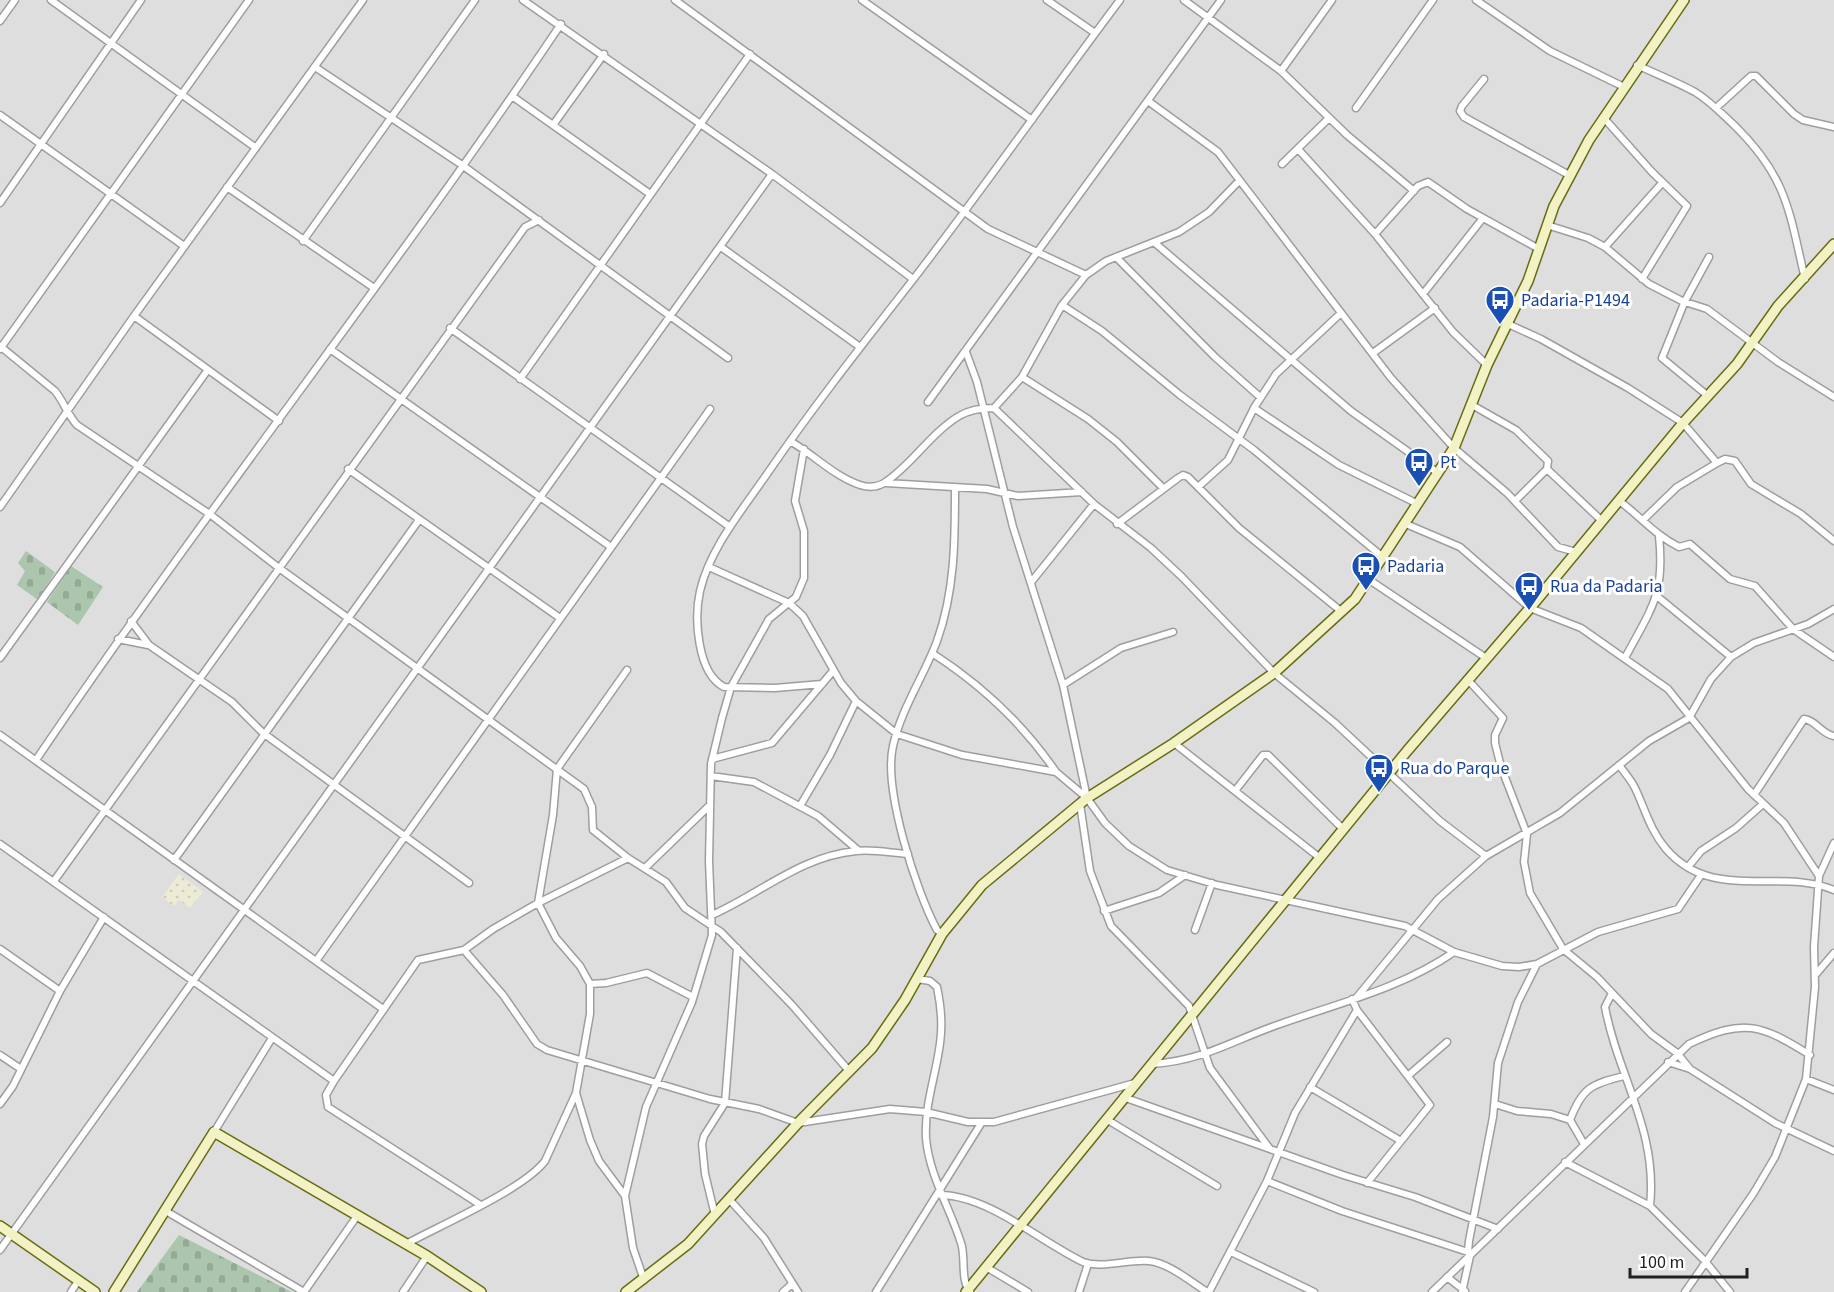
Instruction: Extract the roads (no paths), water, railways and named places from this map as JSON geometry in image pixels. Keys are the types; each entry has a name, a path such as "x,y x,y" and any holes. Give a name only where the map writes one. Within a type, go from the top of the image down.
{"street":[{"path":"0,21 15,0"},
{"path":"51,0 256,148"},
{"path":"0,202 42,145 141,0"},
{"path":"249,0 183,96 0,348 55,391 62,400 66,413 77,425 211,515 279,568 584,789 589,797 593,830 628,858 666,882 685,908 712,926 737,948 792,1005 850,1073"},
{"path":"0,507 184,246 363,0"},
{"path":"303,241 475,0"},
{"path":"523,0 604,54 772,174 913,279"},
{"path":"675,0 1005,238 1039,251 1086,275"},
{"path":"862,0 1032,120"},
{"path":"871,6 875,0"},
{"path":"1047,0 1095,33"},
{"path":"822,684 775,688 724,687 711,677 702,656 697,633 700,590 709,567 730,527 790,441 966,211 1120,0"},
{"path":"1184,0 1281,71 1329,118 1414,191"},
{"path":"928,402 1221,0"},
{"path":"1281,71 1332,0"},
{"path":"1356,108 1433,0"},
{"path":"1476,0 1550,51 1622,86"},
{"path":"626,1292 688,1244 798,1123 850,1073 891,1021 942,934 982,885 1084,801 1174,743 1274,673 1342,612 1384,558 1454,448 1487,365 1528,281 1547,225 1569,175 1622,86 1684,0"},
{"path":"36,760 118,639 279,421 561,24"},
{"path":"553,125 604,54"},
{"path":"520,379 750,54"},
{"path":"1637,65 1694,91 1716,108 1754,146 1780,183 1797,235 1805,279"},
{"path":"315,67 462,165 729,358"},
{"path":"1716,108 1751,76 1756,76 1803,120 1834,126"},
{"path":"1484,79 1462,106 1460,111 1464,117 1569,175"},
{"path":"512,96 650,194"},
{"path":"1148,101 1209,144 1404,394 1454,448 1515,501 1558,548 1576,552"},
{"path":"0,115 184,246"},
{"path":"1603,117 1662,183 1687,206 1642,279"},
{"path":"1282,164 1329,118"},
{"path":"1298,149 1375,234 1453,332 1487,365"},
{"path":"0,1250 772,174"},
{"path":"994,408 1022,377 1062,305 1086,275 1116,257 1179,232 1209,212 1239,181"},
{"path":"1375,234 1414,191 1424,182 1428,182 1483,218 1539,249"},
{"path":"1605,247 1662,183"},
{"path":"227,187 374,288"},
{"path":"525,227 526,211"},
{"path":"1423,294 1483,218"},
{"path":"54,881 450,328 525,227 539,220"},
{"path":"1547,225 1588,238 1605,247 1642,279 1714,313 1751,342 1834,397"},
{"path":"1155,243 1351,411 1438,473"},
{"path":"968,1291 1017,1226 1193,1016 1320,858 1618,500 1742,358 1778,306 1805,279 1834,244"},
{"path":"721,247 860,347"},
{"path":"1116,257 1215,357 1260,397"},
{"path":"1708,396 1662,358 1685,301 1709,257"},
{"path":"1062,305 1102,331 1384,558"},
{"path":"1373,353 1435,308"},
{"path":"1198,487 1228,460 1260,397 1291,359 1341,313"},
{"path":"134,316 279,421"},
{"path":"1508,324 1541,339 1628,388 1683,423 1717,463"},
{"path":"450,328 589,429 730,527"},
{"path":"330,349 611,547"},
{"path":"966,352 977,382 1004,492 1063,685 1084,801 1090,871 1104,911 1111,926 1181,999 1193,1016 1203,1043 1204,1056 1269,1149"},
{"path":"0,658 207,370"},
{"path":"1022,377 1088,419 1117,442 1163,488"},
{"path":"1472,405 1523,436 1548,460 1546,469 1515,501"},
{"path":"886,483 916,451 960,415 982,408 994,408 1094,504 1151,548 1204,598 1274,673 1335,723 1389,775 1486,856"},
{"path":"1254,408 1339,465 1418,504"},
{"path":"316,961 710,409"},
{"path":"790,441 849,480 862,486 875,487 886,483 1004,492 1018,496 1082,492"},
{"path":"644,1280 633,1248 625,1196 638,1135 656,1082 693,997 712,926 710,805 712,759 732,687 769,619 796,597 804,578 804,531 795,501 804,449"},
{"path":"1644,519 1677,487 1725,459 1735,461 1751,484 1793,508 1834,541"},
{"path":"348,469 560,618"},
{"path":"1546,469 1602,521"},
{"path":"1117,524 1183,475 1239,528 1342,612"},
{"path":"942,934 937,930 927,911 908,854 891,769 892,747 932,653 947,607 953,579 955,488"},
{"path":"1618,500 1644,519 1659,536 1679,547 1690,544 1730,579 1755,586 1793,629 1834,657"},
{"path":"1032,581 1094,504"},
{"path":"174,860 263,733 349,619 419,520"},
{"path":"1406,524 1460,548 1530,608 1581,628 1668,689 1689,718 1754,795 1784,823 1819,876"},
{"path":"1625,658 1658,597 1662,565 1659,536"},
{"path":"709,567 789,603 803,616 822,645 833,671 856,701 897,734 962,755 1056,772"},
{"path":"1368,579 1486,658"},
{"path":"1658,597 1731,657"},
{"path":"1354,998 1456,881 1486,856 1560,813 1649,741 1689,718 1712,679 1731,657 1754,643 1793,629 1834,609"},
{"path":"131,621 149,645 232,702 263,733 469,883"},
{"path":"1063,685 1121,648 1173,632"},
{"path":"118,639 149,645"},
{"path":"932,653 953,667 1005,712 1045,756 1056,772 1129,846 1167,870 1212,883 1413,929 1454,952 1502,966 1519,967 1537,964 1598,932 1678,909 1701,875"},
{"path":"405,1244 538,1170 545,1161 576,1093 590,1014 590,984 580,966 556,938 537,903 549,839 557,769 627,670"},
{"path":"712,759 772,743 833,671"},
{"path":"1468,680 1503,718 1495,735 1495,742 1501,767 1527,834 1524,862 1530,893 1563,949 1612,993 1651,1034 1677,1053 1690,1070"},
{"path":"800,806 833,749 856,701"},
{"path":"1754,795 1804,718 1809,719 1827,735 1834,736"},
{"path":"0,735 383,1009"},
{"path":"1174,743 1320,858"},
{"path":"1235,791 1263,755 1268,755 1344,830"},
{"path":"1619,765 1634,785 1645,814 1658,838 1667,850 1701,875 1744,881 1819,884 1834,890"},
{"path":"711,776 754,782 818,816 859,850"},
{"path":"1688,867 1701,851 1736,828 1763,804"},
{"path":"645,868 710,805"},
{"path":"1686,1292 1705,1261 1753,1194 1787,1129 1806,1079 1810,1055 1815,974 1814,930 1819,876 1834,843"},
{"path":"0,844 334,1081"},
{"path":"712,915 734,905 801,866 859,850 908,854"},
{"path":"479,1204 328,1107 326,1095 418,960 464,950 493,929 537,903 628,858"},
{"path":"1104,911 1159,893 1185,875"},
{"path":"1195,930 1212,883"},
{"path":"0,1104 13,1086 60,991 104,917"},
{"path":"715,1215 705,1174 702,1144 725,1103 737,948"},
{"path":"0,950 60,991"},
{"path":"464,950 503,994 537,1044 565,1057 725,1103 759,1109 798,1123 890,1109 926,1112 968,1122 982,1122 1014,1117 1136,1082"},
{"path":"1153,1064 1204,1056 1277,1025 1422,973 1454,952"},
{"path":"1815,974 1834,952"},
{"path":"1464,1291 1474,1219 1495,1104 1498,1064 1518,1002 1537,964"},
{"path":"590,984 606,983 646,973 693,997"},
{"path":"917,979 935,982 939,998 941,1032 926,1112 926,1139 941,1193 963,1248 968,1291"},
{"path":"1612,993 1605,1007 1624,1076 1634,1096 1645,1129 1651,1179 1650,1206"},
{"path":"1354,998 1357,1010 1410,1074 1430,1105 1367,1183"},
{"path":"941,1193 964,1198 1089,1264 1149,1261 1168,1268 1208,1292 1267,1181 1277,1152 1310,1087 1357,1010"},
{"path":"1432,1292 1677,1053 1689,1044 1732,1027 1763,1030 1810,1055"},
{"path":"114,1292 272,1038"},
{"path":"1410,1074 1447,1042"},
{"path":"0,1055 21,1069"},
{"path":"1668,1062 1690,1070 1787,1129 1834,1151"},
{"path":"1570,1120 1586,1090 1596,1084 1624,1076"},
{"path":"1806,1079 1834,1090"},
{"path":"1310,1087 1401,1141"},
{"path":"576,1093 599,1161 625,1196"},
{"path":"1123,1098 1367,1183 1415,1197 1498,1229"},
{"path":"1495,1104 1517,1111 1551,1114 1570,1120 1584,1144"},
{"path":"1105,1119 1217,1186"},
{"path":"876,1292 941,1193 982,1122"},
{"path":"214,1132 427,1256 480,1292"},
{"path":"1565,1162 1650,1206 1705,1261 1730,1292"},
{"path":"1267,1181 1342,1211 1469,1254"},
{"path":"729,1199 764,1238 798,1292"},
{"path":"164,1210 304,1292 357,1216"},
{"path":"0,1226 95,1292"},
{"path":"1231,1252 1314,1292"},
{"path":"403,1292 427,1256"},
{"path":"1079,1292 1089,1264"},
{"path":"986,1267 1028,1292"},
{"path":"1447,1277 1464,1291"},
{"path":"71,1292 78,1281"},
{"path":"783,1292 792,1284"}],"place":[{"name":"Padaria-P1494","path":"1500,326"},
{"name":"Pt","path":"1419,488"},
{"name":"Padaria","path":"1366,592"},
{"name":"Rua da Padaria","path":"1529,612"},
{"name":"Rua do Parque","path":"1379,794"}]}
